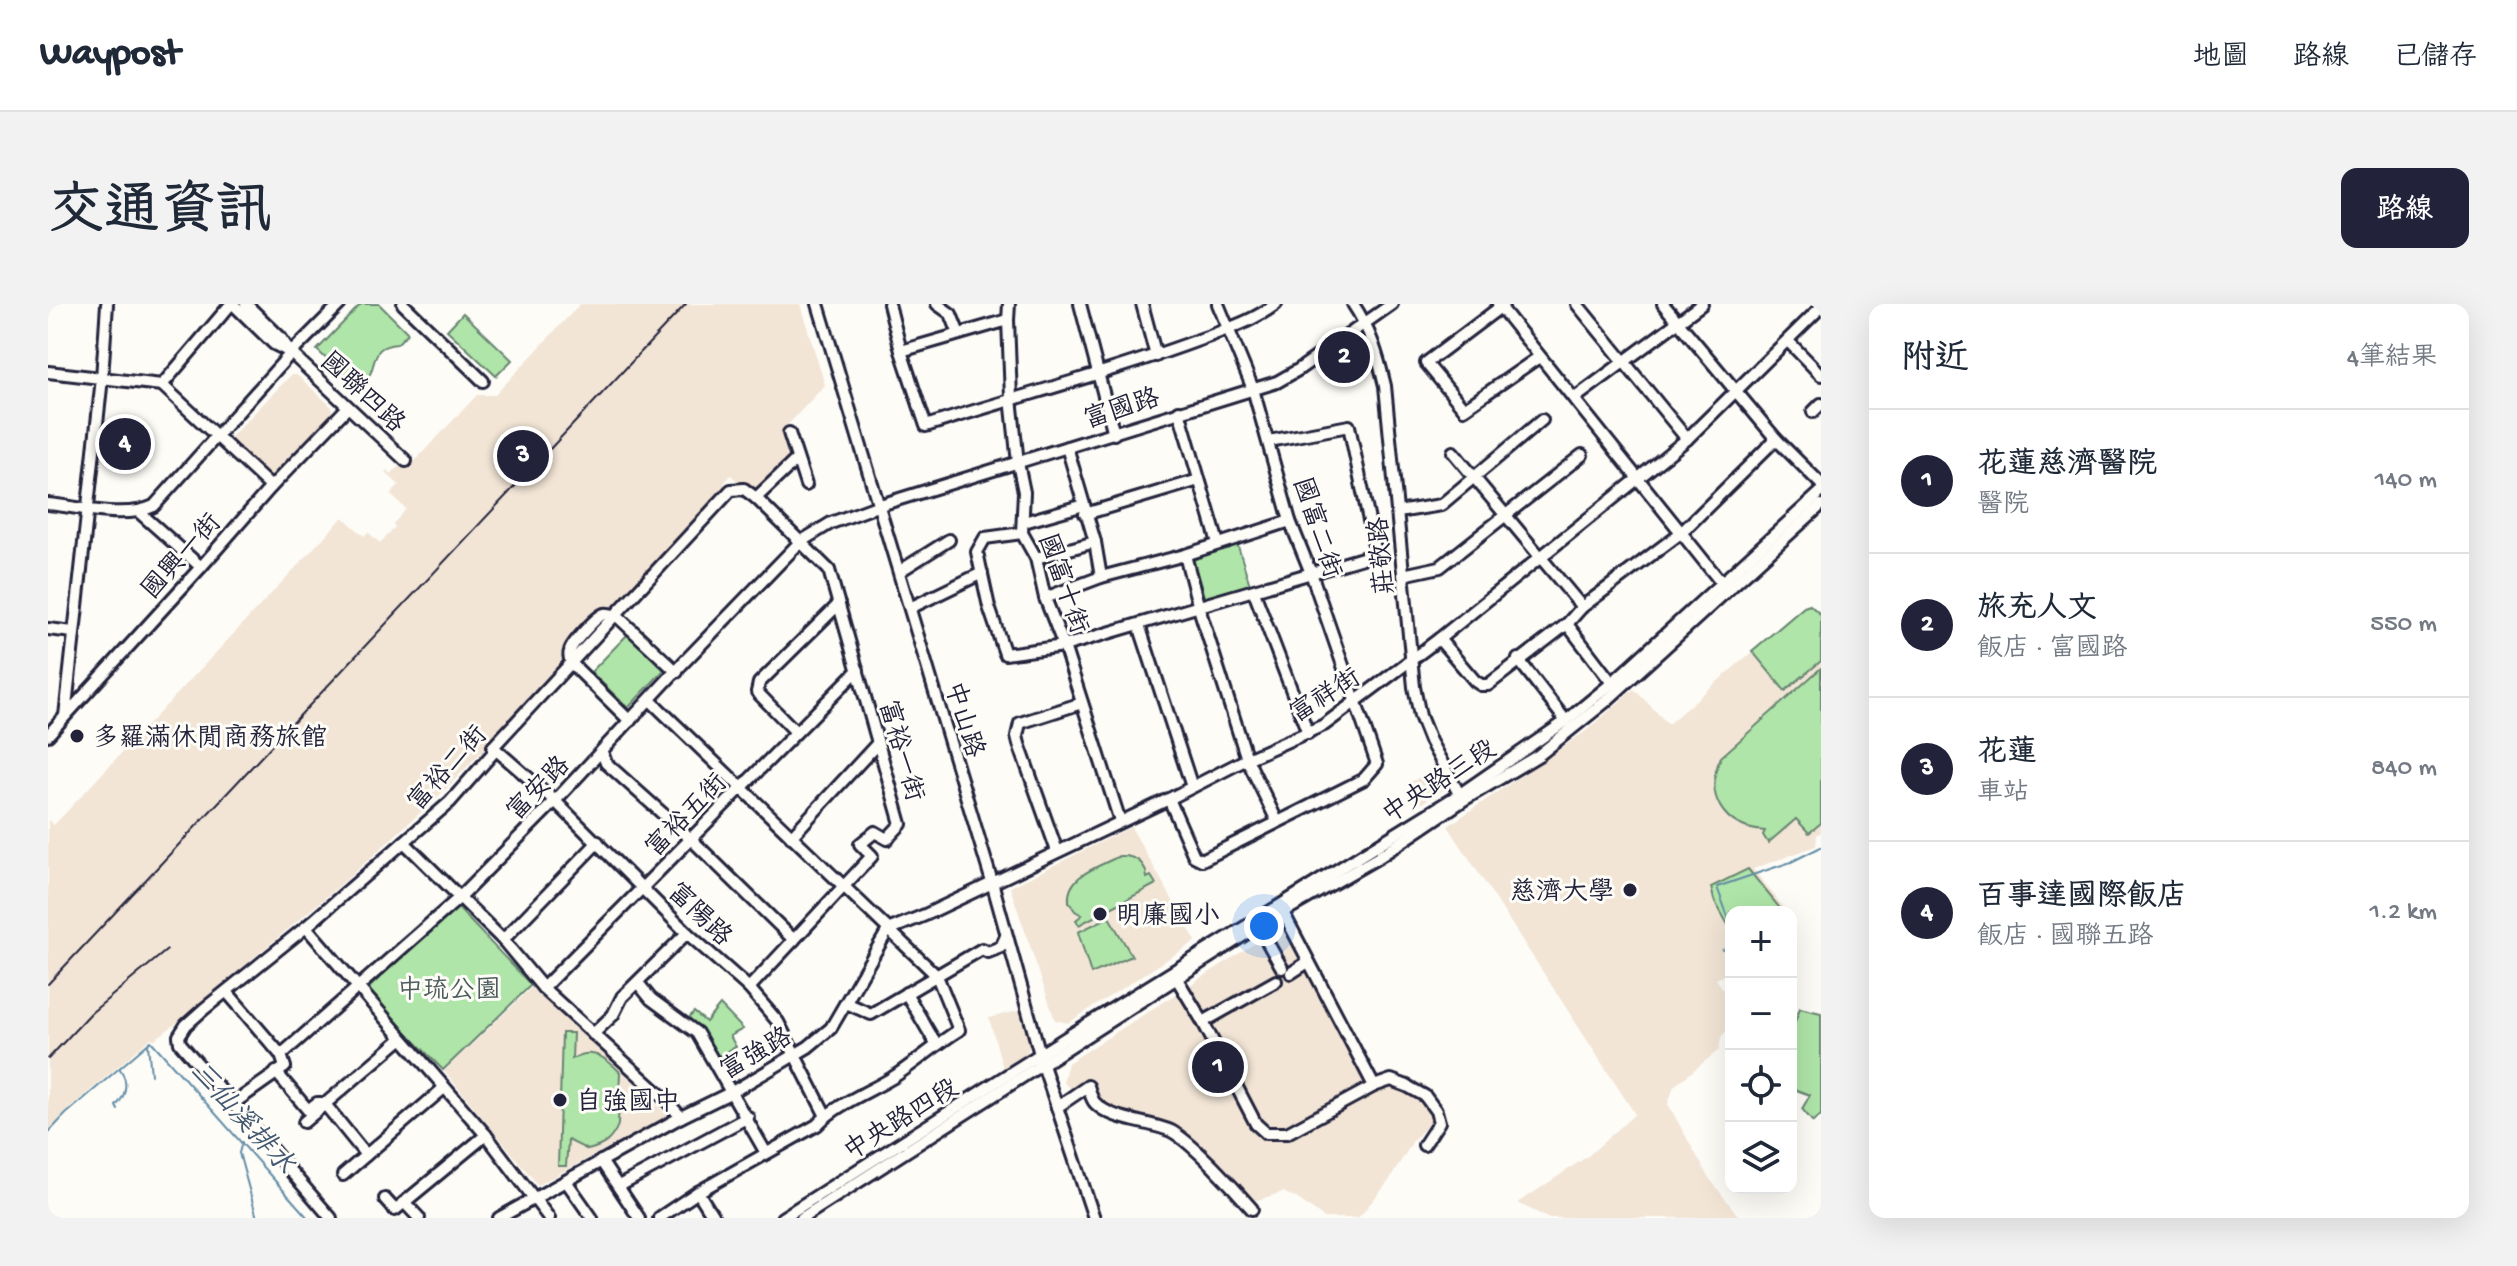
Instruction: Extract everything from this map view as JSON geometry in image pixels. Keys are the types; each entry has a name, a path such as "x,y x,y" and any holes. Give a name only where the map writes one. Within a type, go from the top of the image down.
{"street":[{"path":"65,716 102,378 107,304"},
{"path":"162,385 232,304"},
{"name":"國聯四路","path":"232,304 274,344 291,353"},
{"name":"國聯四路","path":"246,304 280,337 291,353 406,461"},
{"path":"48,504 121,513 139,512 158,503 291,353 340,304"},
{"path":"403,304 483,381"},
{"name":"中山路","path":"818,304 992,882 1041,1060 1094,1218"},
{"path":"890,304 901,351 926,426 1156,356 1228,330 1260,316 1276,304"},
{"path":"937,304 951,314 959,334"},
{"name":"國富十街","path":"1009,304 1011,398 1024,492 1023,528 1036,558 1045,598 1064,646 1120,821"},
{"path":"1080,304 1114,434"},
{"path":"1142,304 1156,356"},
{"name":"國富二街","path":"1218,304 1253,389 1290,521 1377,764 1364,779 1277,821"},
{"name":"莊敬路","path":"1353,304 1374,345 1385,386 1411,659 1420,716 1461,797"},
{"name":"富國路","path":"877,506 1277,382 1392,304"},
{"path":"1663,304 1776,439 1821,484"},
{"path":"1575,398 1702,304"},
{"path":"1539,357 1464,409 1426,363 1501,305 1539,357 1724,586"},
{"path":"1583,306 1687,439"},
{"name":"富祥街","path":"992,882 1247,759 1308,733 1355,704 1687,439 1821,307"},
{"path":"901,351 1008,320"},
{"path":"1788,341 1821,375"},
{"path":"48,372 162,385 271,487"},
{"name":"國興一街","path":"48,735 271,487 348,407"},
{"path":"1179,411 1218,543"},
{"path":"1398,512 1441,505 1542,420"},
{"path":"1199,480 985,538 977,552 989,607 1005,654 1064,646 1376,554 1349,426 1269,441"},
{"path":"789,433 806,485"},
{"path":"1439,639 1475,681 1488,685 1567,624 1582,607 1682,532 1776,439"},
{"path":"1067,447 1095,542 1101,577"},
{"path":"1453,452 1582,607"},
{"path":"1403,575 1440,567 1582,455"},
{"path":"756,498 797,459"},
{"name":"富裕一街","path":"617,616 731,490 744,489 756,498 829,570 901,824 887,839 875,832 860,844 872,856 749,988"},
{"name":"中央路三段","path":"1041,1060 1461,797 1539,755 1573,728 1821,492"},
{"name":"中央路三段","path":"1257,923 1283,912 1379,857 1566,721 1821,505"},
{"name":"富安路","path":"281,1055 459,898 800,542 831,523 877,506"},
{"path":"139,512 201,567"},
{"path":"1045,598 1101,577 1185,555 1290,521"},
{"path":"900,571 949,540"},
{"path":"1036,558 1095,542"},
{"path":"1169,799 1194,856 1202,860 1277,821 1247,759 1185,555"},
{"path":"910,608 982,573"},
{"path":"1254,592 1308,733"},
{"path":"795,731 757,692 759,683 839,604"},
{"path":"630,721 572,664 568,656 570,648 600,615 617,616 677,672"},
{"path":"1567,624 1612,683"},
{"path":"1139,625 1192,787"},
{"path":"48,629 73,632"},
{"path":"1518,659 1566,721"},
{"name":"富裕二街","path":"234,1103 180,1043 179,1036 186,1025 306,927 450,802 493,753 493,747 572,664"},
{"name":"富裕五街","path":"543,988 858,670"},
{"path":"650,700 937,976 959,1030 894,1076 826,1116 817,1125 698,1192 659,1218"},
{"path":"1057,851 1019,744 1017,729 1029,718 1082,703"},
{"path":"791,837 877,744"},
{"name":"富陽路","path":"493,747 555,801 687,933 749,988 778,1022 826,1116"},
{"path":"602,752 606,763 691,839 794,940"},
{"path":"404,842 503,940 543,988 681,1117"},
{"path":"503,940 598,842"},
{"path":"888,930 992,882"},
{"path":"1283,912 1374,1086"},
{"path":"1257,923 1286,971 1308,962"},
{"path":"306,927 486,1135 549,1218"},
{"name":"富強路","path":"499,1218 732,1092 825,1034 888,930"},
{"path":"593,1034 613,1015 622,997 687,933"},
{"path":"846,1003 871,1014 982,949 988,952 1001,947 1006,936"},
{"path":"1174,974 1203,1022 1256,1124 1266,1133 1287,1133 1391,1080 1425,1096 1436,1111 1439,1122 1424,1145"},
{"path":"1203,1022 1276,981"},
{"path":"638,983 651,999 697,1033 766,1153"},
{"path":"227,992 281,1055 285,1067 234,1103 331,1218"},
{"path":"906,993 936,1044"},
{"path":"304,1122 401,1039"},
{"name":"中央路四段","path":"782,1218 1041,1060"},
{"name":"中央路四段","path":"802,1218 1041,1060"},
{"path":"276,1072 308,1110 317,1103 324,1103"},
{"path":"1057,1107 1088,1086 1094,1102 1105,1109 1171,1132 1188,1144 1252,1209"},
{"path":"343,1175 444,1088"},
{"path":"324,1103 366,1155"},
{"path":"619,1186 748,1117"},
{"path":"385,1199 395,1210 486,1135"},
{"path":"601,1161 639,1218"},
{"path":"566,1181 592,1218"},
{"path":"698,1192 714,1218"},
{"path":"405,1203 419,1218"}],"shaded area":[{"path":"580,304 800,304 825,385 782,431 789,460 756,493 749,493 731,475 724,487 692,521 695,525 613,611 602,611 564,652 565,663 561,667 558,665 523,703 525,706 443,792 345,881 173,1026 155,1039 151,1038 48,1131 48,820 54,825 343,517 364,536 368,532 380,543 406,509 390,494 399,485 385,472 387,470 391,474 398,467 413,463 477,395 495,395"},
{"path":"291,375 297,375 332,407 332,416 273,477 266,477 230,444 230,438"},
{"name":"慈濟大學","path":"1810,605 1821,615 1821,832 1817,835 1816,846 1753,869 1782,906 1725,906 1725,974 1716,979 1725,992 1725,1033 1719,1050 1674,1086 1668,1104 1709,1178 1740,1218 1548,1218 1518,1203 1588,1156 1635,1114 1448,826 1586,731 1634,689 1668,724"},
{"path":"1433,769 1445,789 1420,804 1408,784"},
{"name":"明廉國小","path":"1131,827 1196,941 1068,1023 1055,1020 1010,887"},
{"path":"1293,919 1373,1075 1392,1072 1410,1079 1428,1092 1439,1112 1413,1141 1389,1181 1358,1218 1324,1218 1283,1192 1251,1202 1194,1143 1075,1093 1063,1082 1068,1063"},
{"name":"自強國中","path":"533,986 668,1116 538,1185 444,1071"},
{"path":"1021,1010 1030,1043 1027,1054 1003,1068 989,1018"}],"green space":[{"path":"361,304 379,304 408,333 397,344 381,349 370,374 357,388 317,350"},
{"path":"463,313 512,360 496,376 447,330"},
{"path":"1237,543 1250,585 1205,599 1192,557"},
{"path":"1810,605 1821,615 1821,661 1785,691 1752,651"},
{"path":"628,634 664,670 628,708 591,672"},
{"path":"1821,668 1821,823 1809,833 1796,819 1768,843 1763,835 1765,831 1738,824 1720,807 1714,784 1716,771 1721,757"},
{"path":"1119,856 1138,861 1147,878 1151,876 1156,884 1079,925 1076,920 1082,915 1069,902 1073,885 1085,873"},
{"path":"1748,869 1778,906 1725,906 1725,919 1714,900 1711,887"},
{"name":"中琉公園","path":"455,905 531,985 443,1070 366,991"},
{"path":"1109,917 1132,956 1091,974 1078,932"},
{"path":"720,1005 743,1029 730,1036 736,1047 718,1056 689,1018 694,1012 706,1022"},
{"path":"1800,1008 1821,1013 1821,1115 1813,1122 1802,1109 1810,1095 1797,1090 1797,1016"},
{"path":"562,1033 573,1033 572,1059 579,1055 598,1055 620,1072 618,1125 613,1135 603,1144 588,1150 568,1140 566,1166 558,1166"}],"waterway":[{"path":"1725,909 1717,887 1791,862 1821,847"},
{"name":"三仙溪排水","path":"48,1133 151,1041 308,1218"},
{"path":"148,1044 151,1075"},
{"path":"118,1110 116,1106 125,1089 125,1079 120,1069"},
{"path":"242,1142 239,1153 257,1218"}],"railway":[{"path":"48,984 686,304"},
{"path":"48,1059 91,1013 167,950"}],"place":[{"name":"旅充人文","path":"1344,357"},
{"name":"百事達國際飯店","path":"125,444"},
{"name":"花蓮","path":"523,456"},
{"name":"多羅滿休閒商務旅館","path":"77,736"},
{"name":"慈濟大學","path":"1630,890"},
{"name":"明廉國小","path":"1100,914"},
{"name":"花蓮慈濟醫院","path":"1218,1067"},
{"name":"自強國中","path":"560,1100"}]}
